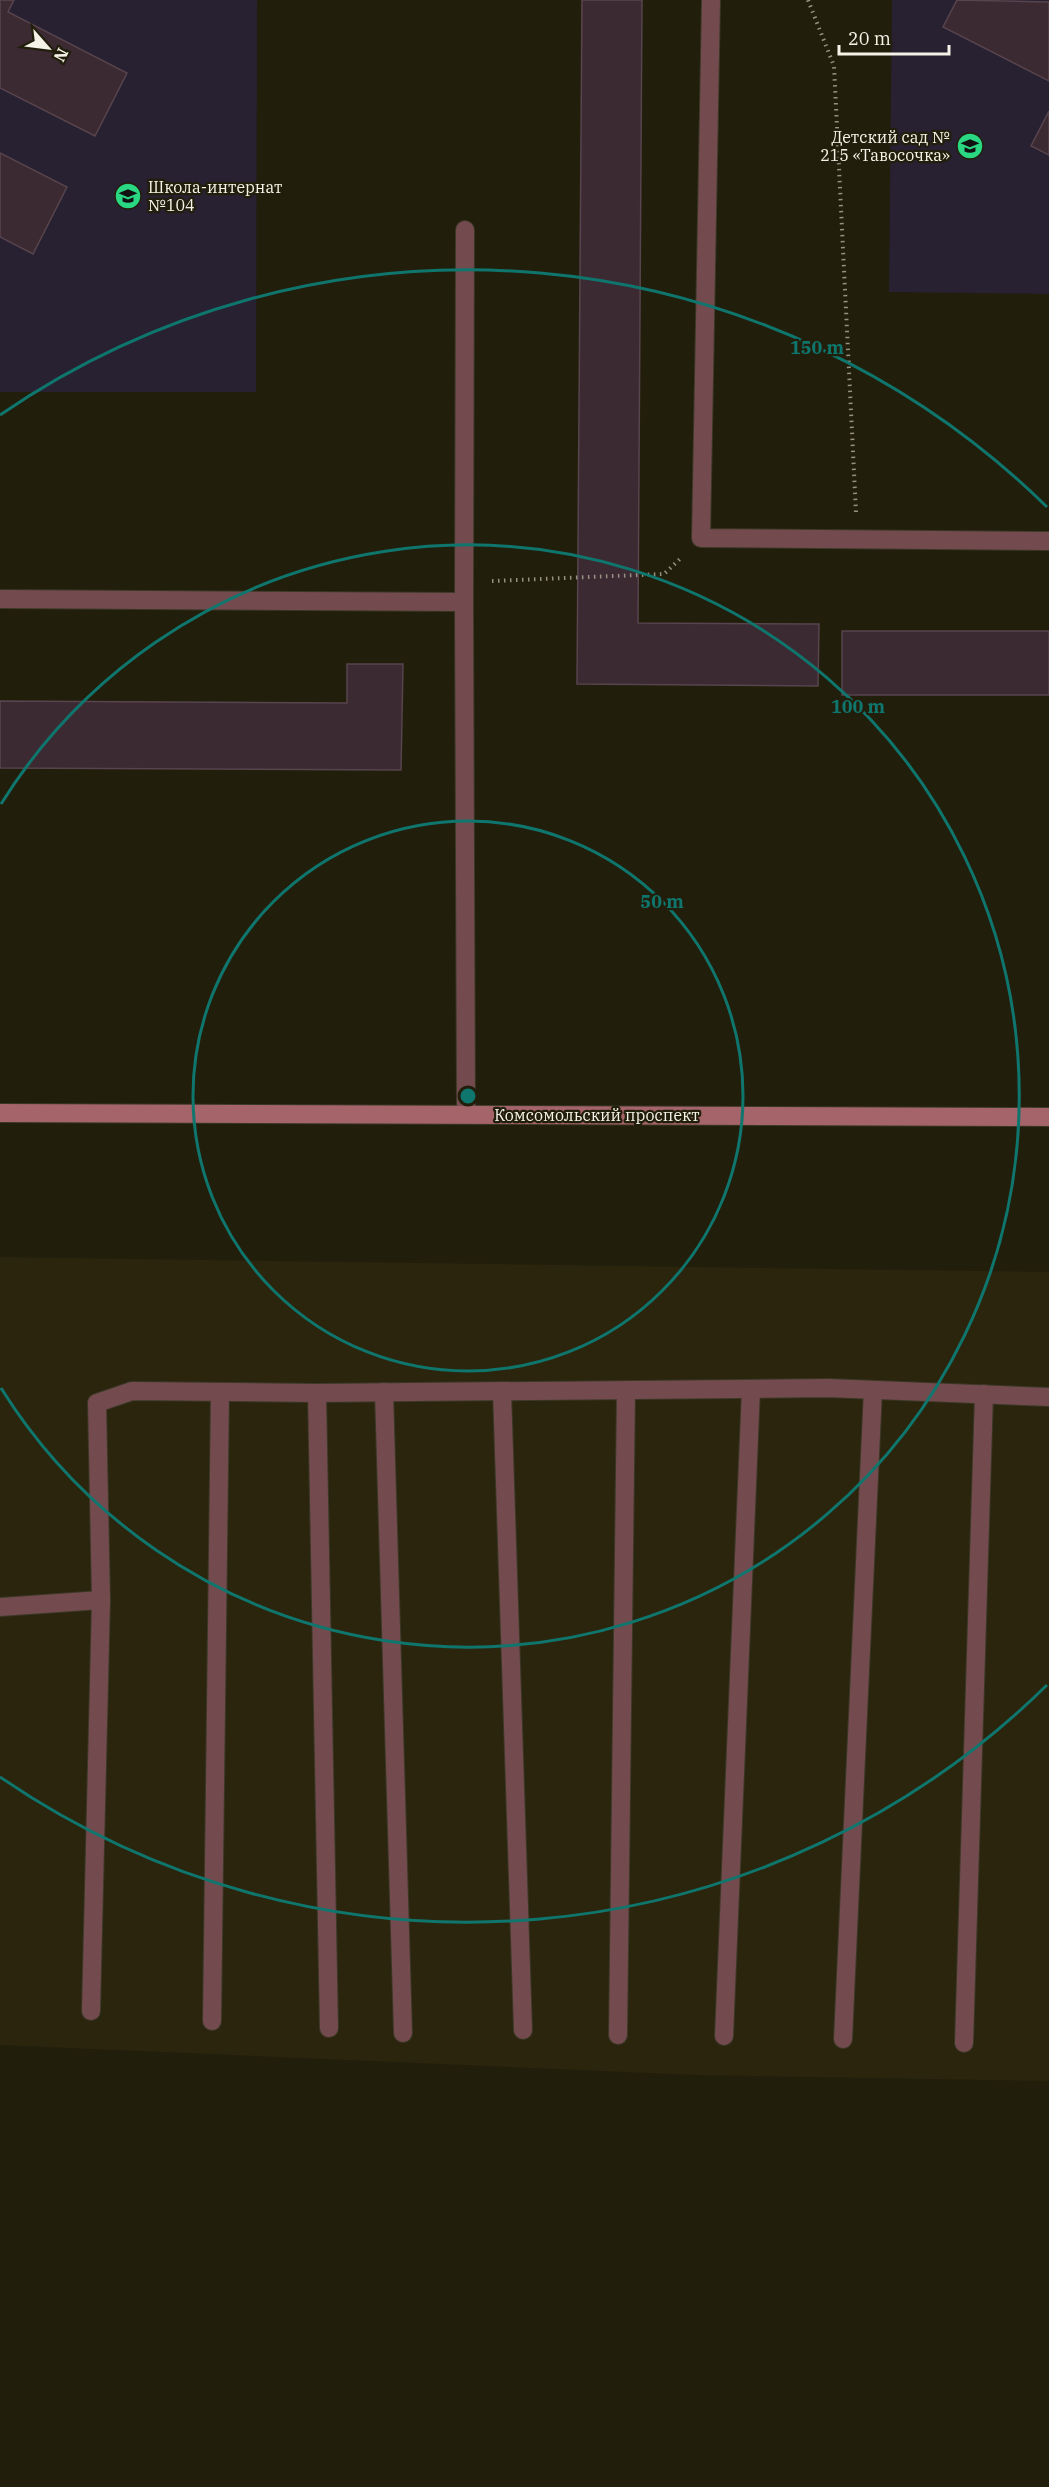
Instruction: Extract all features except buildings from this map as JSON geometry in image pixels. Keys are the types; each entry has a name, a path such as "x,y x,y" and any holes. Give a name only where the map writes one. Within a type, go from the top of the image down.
{"street":[{"name":"Комсомольский проспект","path":"0,1113 1049,1117"}],"lane":[{"path":"711,0 701,538 1049,541"},
{"path":"465,230 466,1114"},
{"path":"0,599 464,602"},
{"path":"724,2036 751,1389"},
{"path":"843,2039 873,1389"},
{"path":"91,2011 101,1600 97,1403 132,1391 317,1393 873,1389 1049,1396"},
{"path":"618,2035 626,1390"},
{"path":"502,1391 523,2030"},
{"path":"212,2021 220,1392"},
{"path":"384,1392 403,2033"},
{"path":"317,1393 329,2028"},
{"path":"964,2043 984,1394"},
{"path":"0,1607 101,1600"}],"path":[{"path":"808,0 834,66 857,539"},
{"path":"464,582 664,574 701,538"}],"shaded area":[{"name":"Школа-интернат №104","path":"0,0 257,0 256,392 0,392"},
{"name":"Детский сад № 215 «Тавосочка»","path":"892,0 1049,0 1049,294 889,292"},
{"path":"0,1257 1049,1272 1049,2081 695,2075 0,2045"}],"place":[{"name":"Детский сад № 215 «Тавосочка»","path":"970,146"},
{"name":"Школа-интернат №104","path":"128,196"}]}
